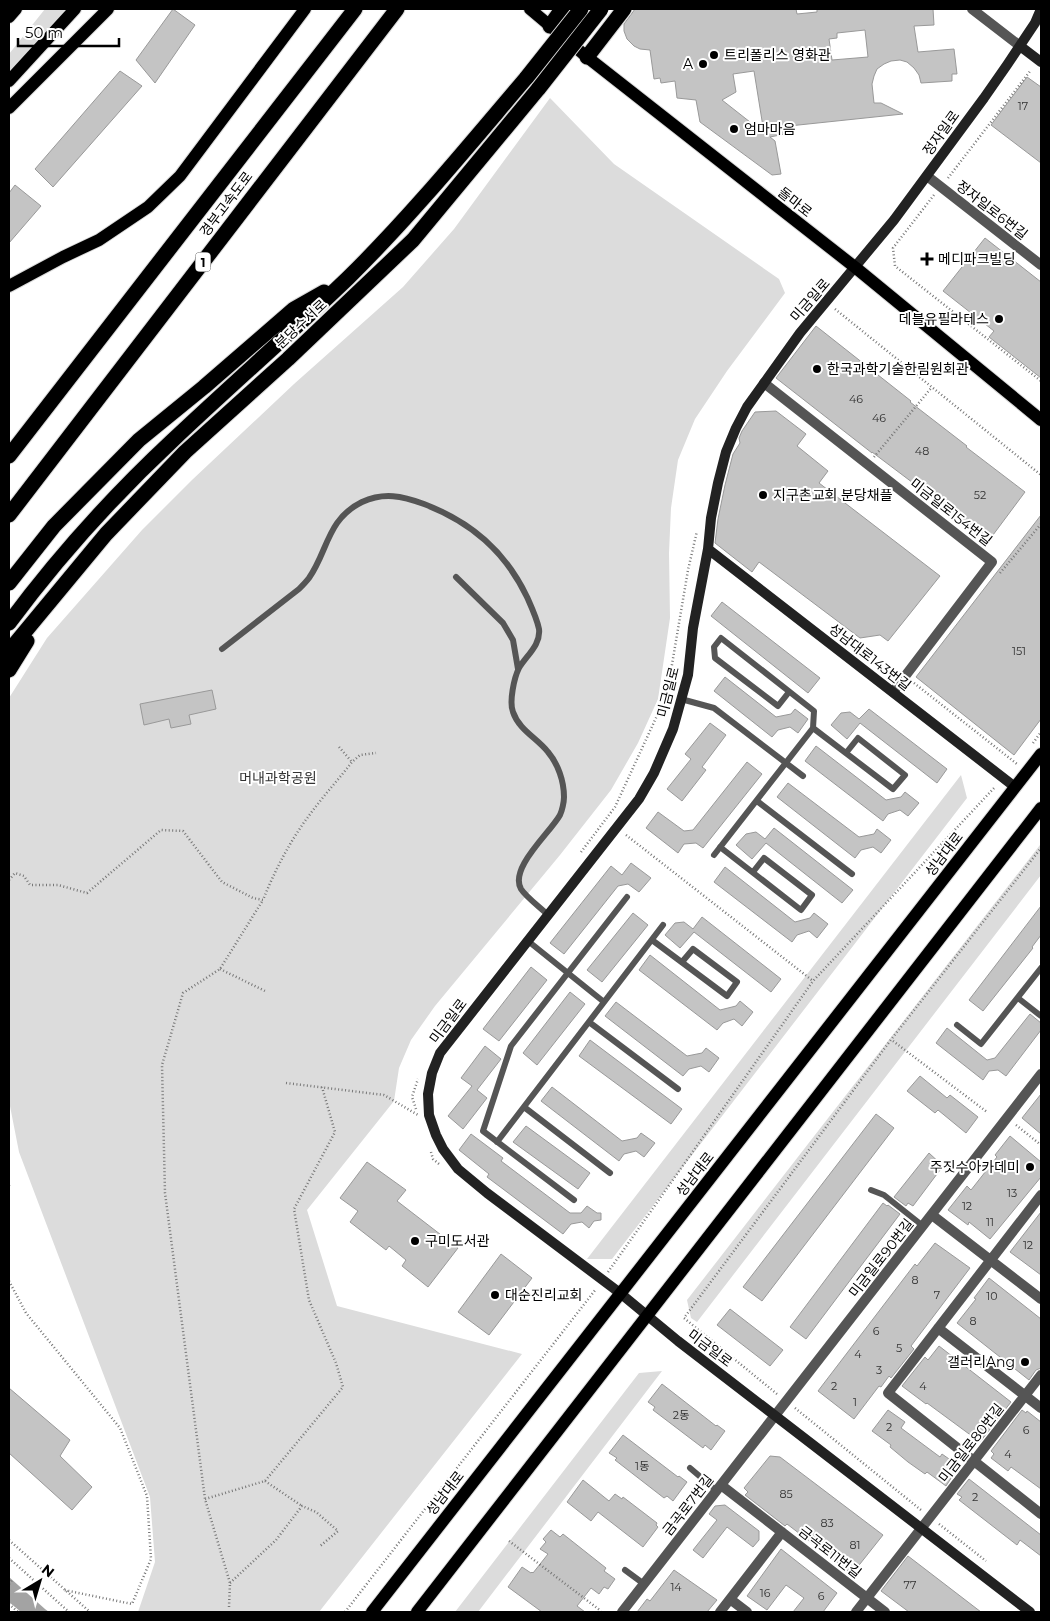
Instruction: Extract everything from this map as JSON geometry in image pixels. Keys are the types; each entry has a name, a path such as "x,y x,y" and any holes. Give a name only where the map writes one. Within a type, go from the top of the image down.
{"highway":[{"name":"경부고속도로","path":"9,456 355,9"},
{"name":"경부고속도로","path":"9,515 397,9"},
{"path":"550,26 562,9"},
{"name":"분당수서로","path":"9,623 42,579 90,524 171,441 347,278 400,224 527,78 581,9"},
{"name":"분당수서로","path":"9,651 106,534 186,452 288,359 413,240 539,88 601,9"},
{"path":"587,57 624,9"},
{"path":"9,583 54,526 139,440 294,309 347,278"},
{"path":"9,670 58,593"}],"main road":[{"path":"9,17 16,9"},
{"path":"9,81 75,9"},
{"path":"9,108 108,9"},
{"path":"9,286 62,257 99,240 148,207 180,176 305,9"},
{"name":"돌마로","path":"530,9 587,57 856,268 1041,420"},
{"name":"성남대로","path":"372,1612 1041,754"},
{"path":"417,1612 1041,808"}],"street":[{"path":"972,9 1020,46 1038,63"},
{"name":"정자일로","path":"856,268 984,98 1020,46 1041,9"},
{"name":"정자일로6번길","path":"926,176 1041,265"},
{"name":"미금일로","path":"856,268 800,333 764,383 742,416 726,452 710,518 708,549 693,628 688,675 673,729 662,756 639,800 440,1053 432,1073 428,1094 430,1115 436,1135 443,1149 458,1169 1030,1612"},
{"name":"미금일로154번길","path":"764,383 992,562 894,692"},
{"name":"성남대로143번길","path":"708,549 1016,787"},
{"name":"미금일로90번길","path":"775,1415 1041,1074"},
{"path":"1041,1194 888,1393 1041,1514"},
{"path":"932,1215 1041,1300"},
{"path":"938,1328 1041,1408"},
{"name":"미금일로80번길","path":"856,1612 864,1596 921,1529 1041,1374"},
{"name":"금곡로7번길","path":"622,1612 775,1415"},
{"name":"금곡로11번길","path":"719,1488 782,1532 884,1612"},
{"name":"금곡로11번길","path":"720,1612 782,1532"},
{"path":"730,1599 747,1612"}],"lane":[{"path":"222,649 299,589 310,577 329,535 341,518 361,503 382,495 407,498 443,511 472,528 498,552 518,578 530,603 539,630 535,646 518,669"},
{"path":"456,577 503,623 513,640 518,669 512,696 513,712 522,726 547,751 556,764 562,779 564,797 561,814 521,867 519,881 521,889 548,915"},
{"path":"714,855 813,728 814,711 790,692 721,638 714,647 715,658 778,706 790,692"},
{"path":"681,699 714,708 803,776"},
{"path":"813,728 893,789 905,775 858,738 846,753"},
{"path":"757,801 852,874"},
{"path":"720,847 801,910 812,895 764,858 753,872"},
{"path":"574,1200 483,1131 511,1046 626,897"},
{"path":"497,1142 663,925"},
{"path":"652,940 726,996 737,982 693,949 682,962"},
{"path":"528,941 604,1002"},
{"path":"957,1025 981,1044 1041,968"},
{"path":"1018,998 1041,1016"},
{"path":"589,1022 678,1089"},
{"path":"524,1107 610,1173"},
{"path":"871,1190 884,1194 923,1226"},
{"path":"690,1468 719,1488"},
{"path":"625,1570 644,1584"}],"path":[{"path":"947,179 1038,63"},
{"path":"937,191 893,248 895,266 1041,381"},
{"path":"830,305 1041,475"},
{"path":"871,460 932,387"},
{"path":"1000,573 1041,524"},
{"path":"345,1612 602,1280 813,981 1017,764 911,680"},
{"path":"339,747 352,762"},
{"path":"229,1607 230,1583 205,1499 165,1193 162,1065 183,994 220,969 263,900 271,879 310,813 352,762 360,755 376,753"},
{"path":"9,880 16,873 24,876 30,885 58,885 87,893 161,830 183,831 222,882 253,898 263,900"},
{"path":"623,833 813,981"},
{"path":"777,1393 684,1318 890,1041 1041,848"},
{"path":"220,969 265,991"},
{"path":"894,1040 986,1112"},
{"path":"286,1083 384,1095 418,1115"},
{"path":"205,1499 265,1481 343,1387 336,1363 309,1300 294,1209 335,1132 322,1087"},
{"path":"1008,1117 1041,1145"},
{"path":"9,1282 26,1314 120,1428 147,1496 151,1559 132,1604 64,1590"},
{"path":"792,1406 925,1512"},
{"path":"265,1481 302,1506 316,1512 338,1530 319,1548"},
{"path":"230,1583 276,1540 302,1506"},
{"path":"932,1518 987,1562"},
{"path":"9,1540 90,1612"},
{"path":"509,1541 601,1611"},
{"path":"9,1558 68,1612"},
{"path":"9,1584 12,1580"},
{"path":"9,1604 18,1612"}],"green space":[{"path":"45,9 66,9 9,71 9,54"},
{"name":"머내과학공원","path":"550,98 614,164 779,279 785,293 727,371 695,419 678,460 671,508 669,553 670,618 658,699 638,743 611,790 560,855 435,1006 411,1040 399,1068 394,1101 307,1210 337,1306 522,1354 319,1612 138,1612 155,1562 150,1497 19,1152 9,1101 9,698 47,638 142,530 294,384 403,287 454,229"},
{"path":"961,775 967,798 612,1259 587,1259"},
{"path":"1040,845 1041,875 697,1322 691,1318 687,1300"},
{"path":"662,1371 478,1612 455,1612 639,1373"}],"shaded area":[{"path":"9,1577 49,1612 21,1612 9,1602"}],"building":[{"path":"173,9 195,25 155,83 136,60"},
{"path":"635,9 796,9 797,14 817,12 817,9 933,9 934,25 914,26 918,52 954,49 957,74 952,74 952,81 921,83 919,75 907,62 900,60 884,64 877,69 874,76 872,84 874,103 881,103 903,114 789,126 790,133 770,137 775,141 781,174 772,175 700,122 696,100 677,98 675,81 661,83 660,78 654,79 650,50 640,49 627,39 624,24","holes":["865,30 868,57 832,60 829,39 837,38 837,33","754,71 764,133 722,100 736,92 733,74"]},
{"path":"120,71 142,86 53,187 35,169"},
{"path":"1027,77 1041,87 1041,163 991,125"},
{"path":"15,185 41,206 9,243 9,193"},
{"path":"985,238 1041,282 1041,378 989,337 994,331 943,291"},
{"path":"816,326 1025,492 990,539 872,453 776,378"},
{"path":"776,411 806,434 797,446 828,471 819,483 940,576 888,641 880,635 860,638 759,562 752,572 715,543 725,485 733,454 740,443 739,438 742,431 755,412"},
{"path":"1041,515 1041,719 1014,755 916,677"},
{"path":"722,602 820,678 808,693 711,616"},
{"path":"725,677 776,717 791,714 795,709 808,719 798,733 790,727 778,730 772,737 714,691"},
{"path":"212,690 216,709 189,715 191,724 171,728 169,719 144,725 140,704"},
{"path":"869,709 947,769 937,783 860,723 847,739 831,725 841,713 850,712 859,719"},
{"path":"710,723 726,735 702,767 706,770 682,801 667,789 691,759 685,754"},
{"path":"816,746 886,800 901,797 905,792 919,803 908,816 900,810 888,814 883,821 805,761"},
{"path":"747,762 762,774 703,848 696,843 684,844 678,853 646,828 658,812 684,831 693,830"},
{"path":"788,783 859,837 874,834 877,829 891,840 881,853 873,847 861,850 855,858 777,797"},
{"path":"774,828 853,890 842,903 766,843 752,859 736,845 746,834 756,832 765,839"},
{"path":"631,863 651,878 639,892 628,884 618,886 564,954 550,943 611,866 622,875"},
{"path":"725,867 795,922 810,918 814,913 828,924 817,938 809,931 797,935 792,942 714,882"},
{"path":"1041,906 1041,935 1033,948 983,1011 969,1000"},
{"path":"633,913 648,925 602,982 587,970"},
{"path":"702,917 781,979 771,992 694,932 680,948 665,935 675,923 684,922 693,929"},
{"path":"650,955 720,1010 736,1006 740,1001 753,1012 742,1026 734,1019 723,1023 717,1030 639,970"},
{"path":"531,967 547,980 499,1041 483,1029"},
{"path":"570,992 585,1004 537,1065 523,1053"},
{"path":"616,1002 687,1056 702,1053 706,1048 719,1058 709,1072 701,1066 689,1069 683,1076 605,1016"},
{"path":"1030,1014 1041,1023 1041,1030 1006,1076 998,1070 989,1071 983,1080 936,1043 947,1028 987,1060 995,1058"},
{"path":"590,1040 682,1109 671,1124 579,1056"},
{"path":"485,1046 501,1059 477,1090 487,1098 463,1129 448,1116 472,1086 461,1078"},
{"path":"920,1076 947,1098 950,1095 978,1117 966,1133 938,1110 935,1113 907,1091"},
{"path":"552,1087 622,1141 637,1138 641,1133 655,1143 644,1157 636,1151 624,1154 619,1161 541,1101"},
{"path":"1041,1094 1041,1134 1022,1118"},
{"path":"876,1114 894,1128 762,1301 743,1287"},
{"path":"526,1126 590,1173 578,1189 513,1142"},
{"path":"471,1134 503,1158 501,1161 570,1213 581,1213 587,1206 597,1213 601,1213 601,1220 594,1221 589,1228 582,1222 571,1224 563,1234 487,1177 489,1174 459,1150"},
{"path":"1010,1136 1041,1162 1041,1177 990,1239 969,1222 968,1225 948,1210 967,1186 971,1190 997,1157 995,1155"},
{"path":"929,1153 943,1166 913,1206 908,1203 906,1206 894,1197"},
{"path":"367,1162 406,1190 397,1201 458,1248 428,1287 402,1266 406,1260 389,1246 386,1250 350,1222 358,1211 340,1198"},
{"path":"883,1203 900,1214 806,1339 790,1327"},
{"path":"1041,1212 1041,1275 1010,1252"},
{"path":"935,1243 970,1268 911,1346 914,1349 891,1378 889,1376 881,1387 879,1386 854,1419 818,1391 915,1264 917,1266"},
{"name":"대순진리교회","path":"501,1254 532,1278 489,1335 458,1312"},
{"path":"989,1278 1041,1319 1041,1368 1036,1370 1029,1380 957,1323 976,1299 974,1298"},
{"path":"730,1309 783,1350 770,1366 717,1325"},
{"path":"939,1346 1011,1402 980,1442 902,1386 925,1357 928,1360"},
{"path":"662,1384 725,1431 711,1450 705,1445 703,1448 653,1410 655,1407 648,1402"},
{"path":"9,1388 70,1440 60,1456 92,1487 72,1510 9,1453"},
{"path":"888,1410 905,1422 901,1428 940,1457 942,1454 959,1466 946,1486 927,1472 925,1474 908,1462 890,1447 891,1445 872,1431"},
{"path":"1022,1410 1026,1413 1027,1411 1041,1422 1041,1489 1011,1467 1008,1471 991,1458 994,1454 991,1451"},
{"path":"623,1435 687,1482 673,1501 667,1496 664,1498 615,1460 617,1458 609,1453"},
{"path":"770,1456 780,1457 883,1535 852,1574 787,1524 785,1526 745,1495 748,1492 744,1488"},
{"path":"969,1479 1041,1535 1041,1556 1020,1540 1017,1545 959,1500 962,1497 957,1494"},
{"path":"583,1480 609,1501 615,1494 622,1499 623,1497 657,1523 658,1527 643,1547 598,1512 591,1521 567,1502"},
{"path":"725,1505 759,1531 759,1540 753,1547 727,1527 703,1558 693,1550 717,1520 709,1514 715,1506"},
{"path":"551,1530 560,1537 563,1534 606,1568 604,1571 615,1579 608,1589 604,1587 599,1594 591,1588 577,1606 585,1612 542,1612 508,1587 522,1567 533,1573 548,1554 540,1549 546,1542 543,1539"},
{"path":"781,1549 837,1593 823,1612 793,1612 804,1598 786,1585 767,1610 747,1596"},
{"path":"908,1556 981,1612 909,1612 881,1591"},
{"path":"674,1570 717,1600 707,1612 637,1612 647,1599 650,1601"}],"place":[{"name":"트리폴리스 영화관","path":"714,55"},
{"name":"A","path":"703,64"},
{"name":"엄마마음","path":"734,129"},
{"name":"메디파크빌딩","path":"927,259"},
{"name":"데블유필라테스","path":"999,319"},
{"name":"한국과학기술한림원회관","path":"817,369"},
{"name":"지구촌교회 분당채플","path":"763,495"},
{"name":"주짓수아카데미","path":"1030,1167"},
{"name":"구미도서관","path":"415,1241"},
{"name":"대순진리교회","path":"495,1295"},
{"name":"갤러리Ang","path":"1025,1362"}]}
